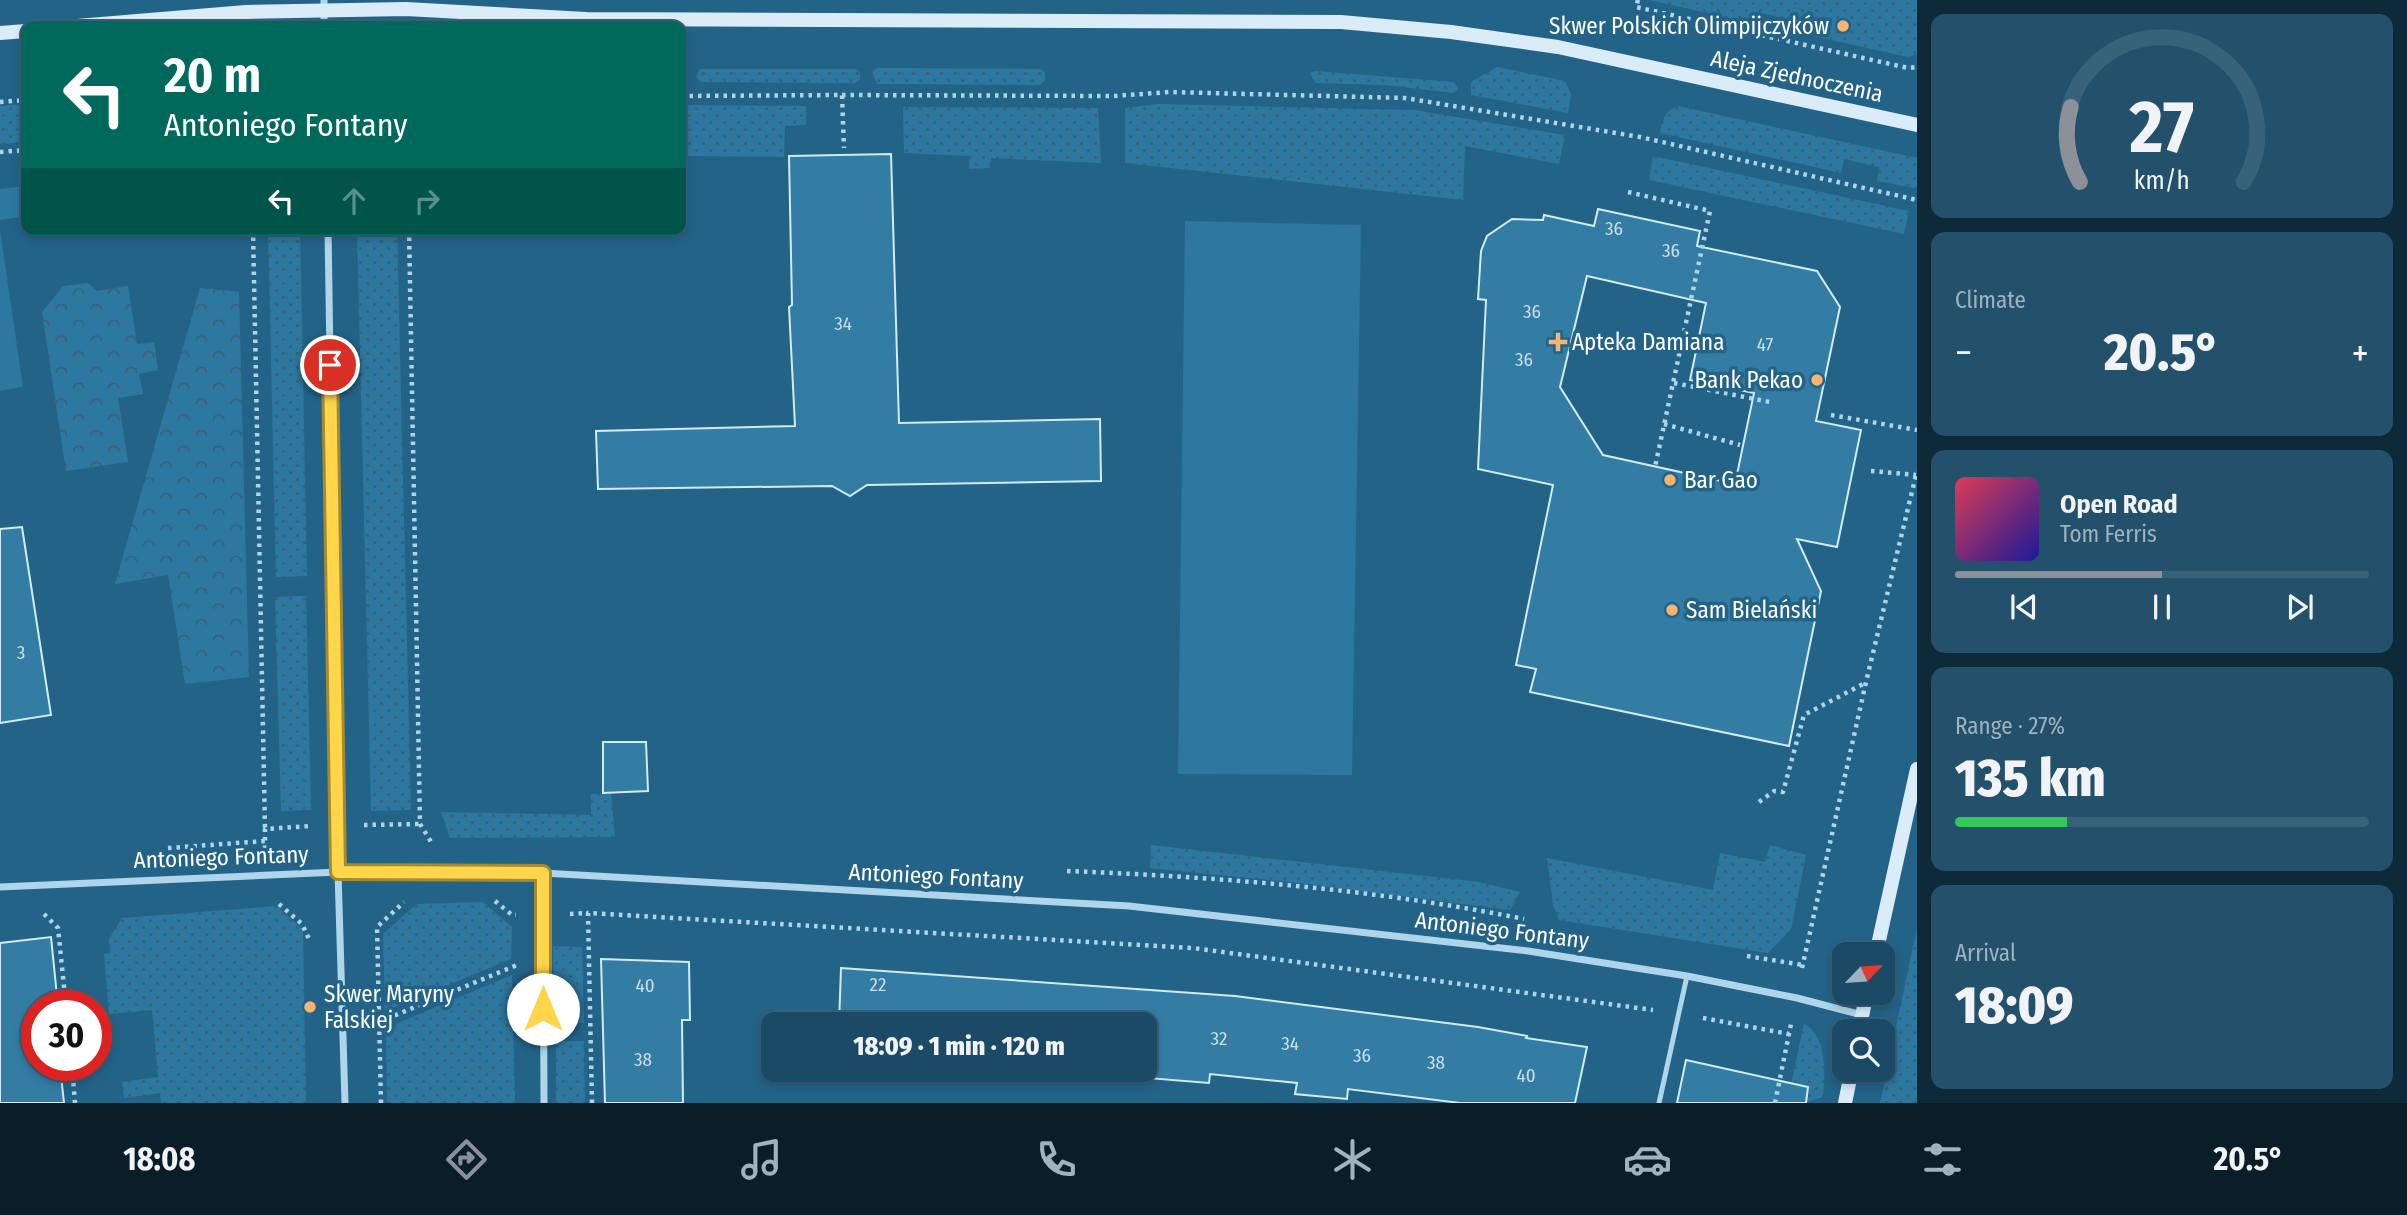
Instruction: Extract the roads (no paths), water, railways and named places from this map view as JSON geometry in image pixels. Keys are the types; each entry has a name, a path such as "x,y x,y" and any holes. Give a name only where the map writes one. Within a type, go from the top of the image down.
{"street":[{"name":"Aleja Zjednoczenia","path":"137,21 324,5 614,19 1341,22 1451,32 1558,47 1917,125"},
{"path":"0,33 21,31"},
{"path":"328,235 338,872 345,1103"},
{"path":"1879,942 1917,769"},
{"name":"Antoniego Fontany","path":"0,887 338,872 432,871 543,873 1129,906 1514,950 1687,976 1797,998 1862,1015"},
{"path":"543,873 544,1103"},
{"path":"1861,1019 1864,1005"},
{"path":"1845,1103 1849,1082"}],"lane":[{"path":"1659,1103 1687,976"}],"place":[{"name":"Skwer Polskich Olimpijczyków","path":"1843,26"},
{"name":"Apteka Damiana","path":"1558,342"},
{"name":"Bank Pekao","path":"1817,380"},
{"name":"Bar Gao","path":"1670,480"},
{"name":"Sam Bielański","path":"1672,610"},
{"name":"Skwer Maryny Falskiej","path":"310,1007"}]}
